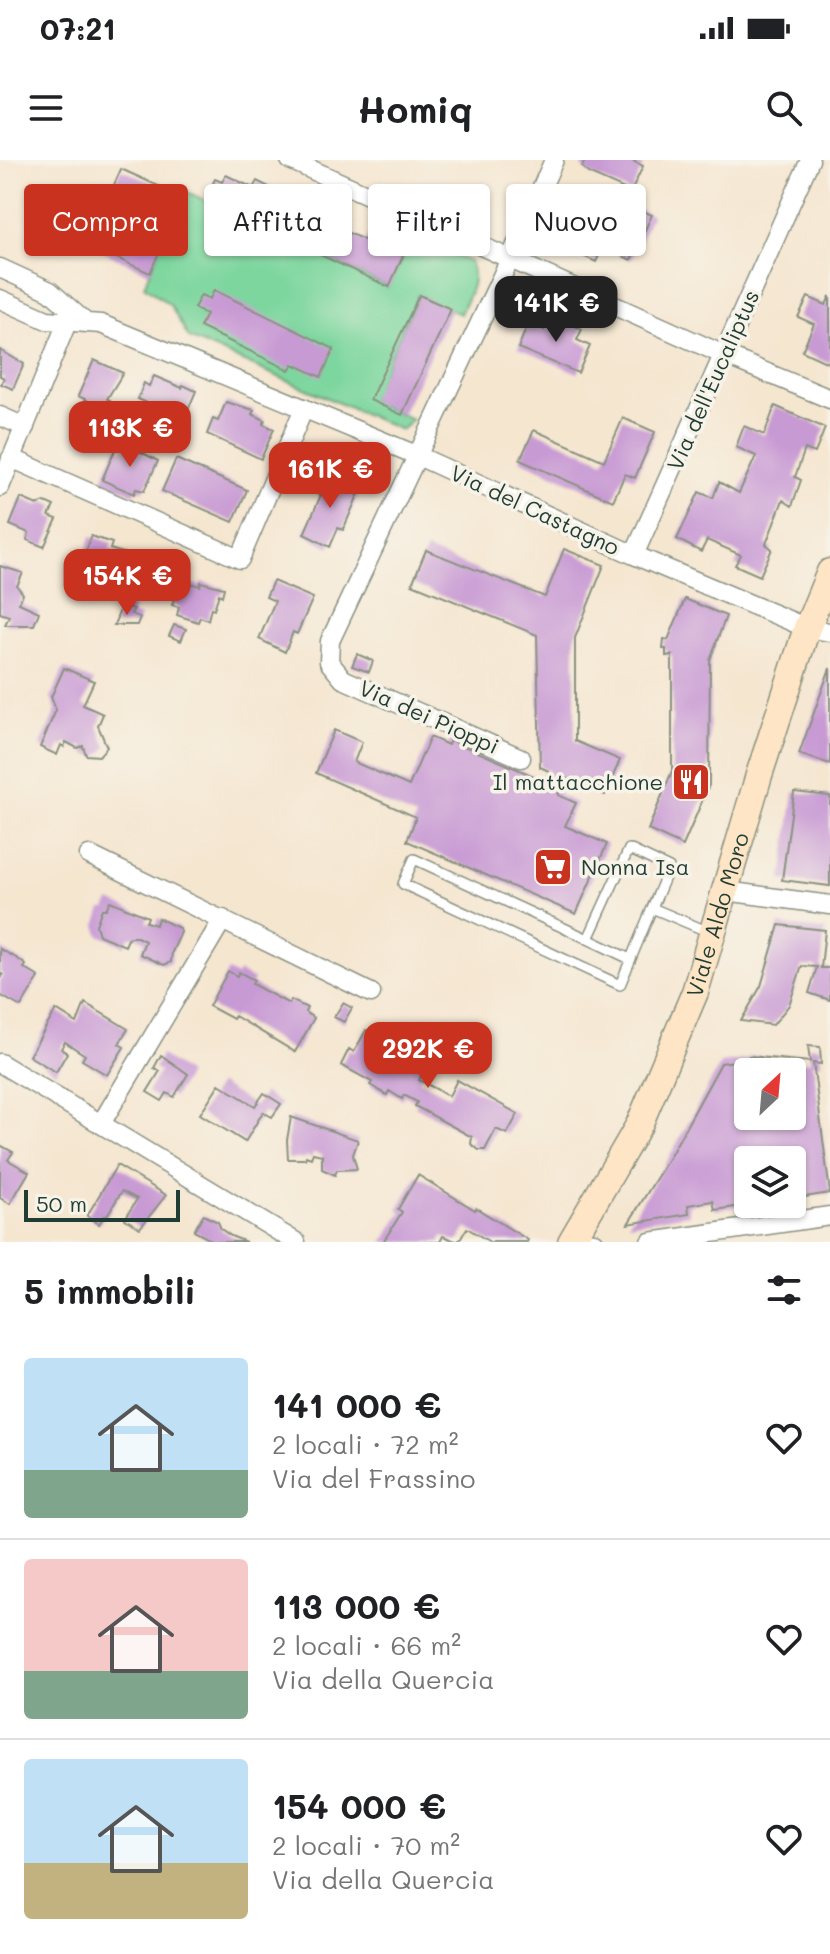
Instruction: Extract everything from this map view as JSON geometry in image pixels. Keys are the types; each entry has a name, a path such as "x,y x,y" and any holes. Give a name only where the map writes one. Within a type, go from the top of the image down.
{"main road":[{"name":"Viale Aldo Moro","path":"579,1241 639,1125 695,992 759,775 819,630 830,572"}],"street":[{"path":"290,160 724,355 830,399"},
{"name":"Via dei Pioppi","path":"521,758 343,679 329,662 330,641 554,160"},
{"name":"Via dell'Eucaliptus","path":"634,555 810,160"},
{"name":"Via del Castagno","path":"0,268 50,291 76,321"},
{"name":"Via del Castagno","path":"0,299 47,320 101,324 416,455 634,555 819,630"},
{"path":"0,487 76,321"},
{"path":"11,458 240,559 304,408"},
{"path":"0,416 25,427"},
{"path":"89,855 371,993"},
{"path":"725,891 830,905"},
{"path":"102,1122 223,919"},
{"path":"0,1063 296,1242"},
{"path":"650,1242 830,1216"}],"lane":[{"path":"588,939 629,849 669,868 620,985 403,884 414,859 630,959"},
{"path":"652,908 712,934"}],"green space":[{"path":"188,192 204,200 204,256 322,256 388,287 403,256 457,256 470,262 473,275 469,295 460,314 418,295 371,400 412,420 401,430 189,338 170,305 144,286 157,256 188,256"}],"building":[{"path":"585,160 631,160 643,166 635,184 613,184 582,167"},
{"path":"121,169 154,184 114,184"},
{"path":"226,175 245,184 213,184 215,179 222,182"},
{"path":"646,212 652,215 646,228"},
{"path":"352,235 366,241 368,236 368,256 403,256 389,287 323,256 352,256"},
{"path":"112,256 157,256 150,273"},
{"path":"583,256 599,256 596,262"},
{"path":"214,290 334,349 321,377 293,364 289,370 200,327 206,314 194,308 201,295 210,299"},
{"path":"419,295 451,309 402,415 370,400"},
{"path":"830,296 830,364 802,351 814,324 798,317 808,297 826,305"},
{"path":"550,315 582,329 577,340 590,346 578,373 518,348 528,324 544,330"},
{"path":"0,350 24,364 13,389 1,384 4,378 0,376"},
{"path":"94,360 123,373 107,399 110,400 102,419 82,410 87,400 78,396"},
{"path":"154,376 196,391 188,410 179,406 174,419 161,413 163,410 138,399 144,383 149,386"},
{"path":"226,402 254,410 252,414 274,429 261,459 207,434 213,419 218,421"},
{"path":"775,406 825,428 815,453 805,449 795,477 801,480 792,506 783,500 766,544 772,549 760,576 735,565 741,555 707,540 701,552 677,539 699,492 713,498 719,482 739,493 756,456 736,447 744,426 764,435"},
{"path":"623,418 655,432 635,478 625,474 613,501 520,460 534,430 604,461"},
{"path":"126,444 158,461 144,491 136,489 134,494 102,480 116,447 124,450"},
{"path":"176,459 247,490 233,522 162,491"},
{"path":"318,475 359,493 343,530 338,528 330,547 304,534 321,495 311,490"},
{"path":"21,498 37,505 45,502 54,506 49,516 57,519 44,547 27,540 29,533 10,525"},
{"path":"91,536 112,543 110,549 140,558 130,589 115,584 118,576 104,572 103,576 94,573 92,582 78,577"},
{"path":"564,549 604,565 575,638 575,741 620,760 605,795 565,778 558,795 576,803 565,826 607,844 576,914 407,841 416,817 316,773 334,730 362,742 354,762 409,786 430,737 448,745 450,740 545,781 549,771 540,767 537,635 412,584 426,550 545,597"},
{"path":"0,566 23,573 17,586 23,594 19,603 39,612 34,625 5,625 9,616 0,613"},
{"path":"180,580 224,588 214,609 211,608 208,620 200,617 198,622 177,615 179,607 172,605"},
{"path":"273,581 313,598 285,652 259,639 275,601 266,597"},
{"path":"685,599 726,616 710,660 709,785 683,846 648,830 672,771 672,655 666,656 664,639 668,640"},
{"path":"122,605 134,609 131,614 140,617 137,625 114,625"},
{"path":"174,625 186,629 181,641 169,636"},
{"path":"357,654 373,661 369,672 352,666"},
{"path":"64,668 94,681 83,705 103,714 98,726 107,747 99,756 86,755 83,746 77,748 66,742 64,747 61,745 57,755 40,747 56,710 51,697"},
{"path":"830,668 830,764 799,754"},
{"path":"794,792 830,796 830,886 782,880"},
{"path":"110,901 148,917 146,922 156,925 158,918 179,928 181,932 171,962 164,965 140,954 145,941 137,937 129,937 125,946 99,935 96,925 102,909 106,909"},
{"path":"779,925 825,930 821,968 830,968 830,1000 809,993 817,967 802,966 789,1005 773,1025 741,1021 761,986"},
{"path":"0,949 39,977 21,1007 0,995 3,975 0,973"},
{"path":"228,971 237,976 239,972 254,980 252,984 289,1004 291,1000 307,1008 305,1012 314,1018 295,1052 235,1016 233,1019 209,1006"},
{"path":"85,1003 128,1029 119,1044 124,1047 107,1075 82,1060 85,1055 65,1042 61,1049 67,1053 56,1072 29,1056 56,1010 77,1023"},
{"path":"343,1003 352,1008 344,1022 334,1017"},
{"path":"366,1030 428,1064 419,1080 449,1096 457,1080 518,1114 507,1134 496,1129 485,1150 479,1150 471,1144 472,1137 415,1106 417,1102 404,1095 402,1099 389,1091 387,1095 370,1085 372,1082 341,1065 349,1049 354,1052"},
{"path":"808,1046 820,1047 821,1064 813,1063 830,1193 806,1197 806,1146 734,1146 734,1207 715,1210 713,1201 688,1205 689,1214 628,1224 721,1063 734,1061 734,1130 806,1130 806,1062 810,1062"},
{"path":"161,1055 188,1074 174,1097 167,1093 162,1101 147,1092 160,1071 154,1068"},
{"path":"219,1084 255,1106 264,1093 281,1104 272,1117 263,1112 245,1142 200,1114"},
{"path":"291,1117 358,1140 353,1155 357,1169 337,1170 335,1175 322,1169 322,1155 313,1153 311,1158 288,1159"},
{"path":"0,1145 13,1152 8,1160 29,1172 10,1204 0,1198"},
{"path":"117,1165 166,1195 140,1228 125,1219 137,1199 122,1191 99,1224 87,1216"},
{"path":"418,1175 527,1242 490,1242 467,1228 458,1242 443,1236 440,1242 383,1242 402,1212 398,1209"},
{"path":"203,1215 218,1222 221,1229 231,1236 246,1242 208,1242 209,1239 194,1231"}],"place":[{"name":"Il mattacchione","path":"691,782"},
{"name":"Nonna Isa","path":"553,867"}]}
